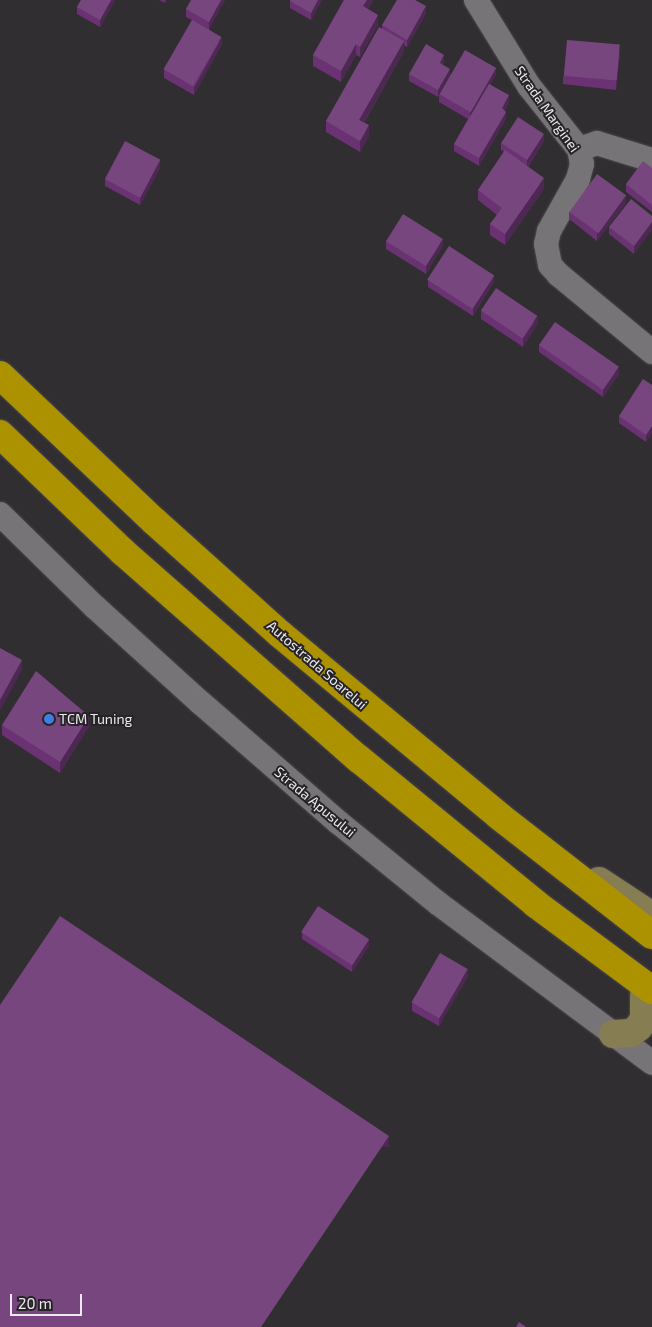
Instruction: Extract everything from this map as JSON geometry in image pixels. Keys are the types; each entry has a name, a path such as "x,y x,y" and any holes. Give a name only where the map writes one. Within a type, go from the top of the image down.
{"highway":[{"name":"Autostrada Soarelui","path":"0,375 154,521 280,634 551,858 652,935"},
{"path":"0,434 123,552 251,667 473,854 592,947 650,996"}],"main road":[{"path":"551,858 600,882 652,916"},
{"path":"613,1034 631,1033 639,1027 644,1018 650,996"}],"street":[{"name":"Strada Marginei","path":"476,0 529,86 579,149 582,164 578,179 549,231 546,255 550,265 559,275 652,352"},
{"path":"579,149 597,143 652,160"},
{"name":"Strada Apusului","path":"0,514 96,607 201,703 338,822 439,904 652,1063"}],"building":[{"path":"81,0 111,0 100,20 77,7"},
{"path":"191,0 221,0 209,22 186,9"},
{"path":"290,0 318,0 311,13"},
{"path":"344,0 367,0 363,6 378,15 360,47 356,44 341,71 313,55"},
{"path":"397,0 415,0 426,6 407,40 382,25"},
{"path":"192,20 221,37 193,86 164,69"},
{"path":"379,27 404,41 359,120 369,125 360,141 326,121"},
{"path":"567,40 620,45 617,80 564,76"},
{"path":"426,44 444,55 440,63 450,69 438,90 409,74"},
{"path":"465,50 496,68 471,112 440,94"},
{"path":"489,84 509,95 502,108 506,112 479,158 454,144"},
{"path":"518,117 544,134 527,160 501,143"},
{"path":"125,141 160,160 140,198 105,179"},
{"path":"505,150 544,178 505,234 490,224 502,208 478,190"},
{"path":"643,161 652,168 652,205 626,184"},
{"path":"597,174 626,195 598,233 569,212"},
{"path":"631,199 652,216 652,222 634,246 609,227"},
{"path":"403,214 443,239 426,266 386,241"},
{"path":"449,246 494,275 473,309 427,280"},
{"path":"496,288 537,316 522,338 481,310"},
{"path":"555,322 619,367 603,390 539,345"},
{"path":"643,379 652,385 652,426 646,435 619,416"},
{"path":"0,648 22,660 0,700"},
{"path":"36,671 89,716 60,762 2,725"},
{"path":"318,906 369,939 352,965 301,932"},
{"path":"60,916 389,1136 261,1327 0,1327 0,1005"},
{"path":"440,953 468,969 439,1018 412,1002"},
{"path":"519,1322 526,1327 516,1327"}],"place":[{"name":"TCM Tuning","path":"49,719"}]}
